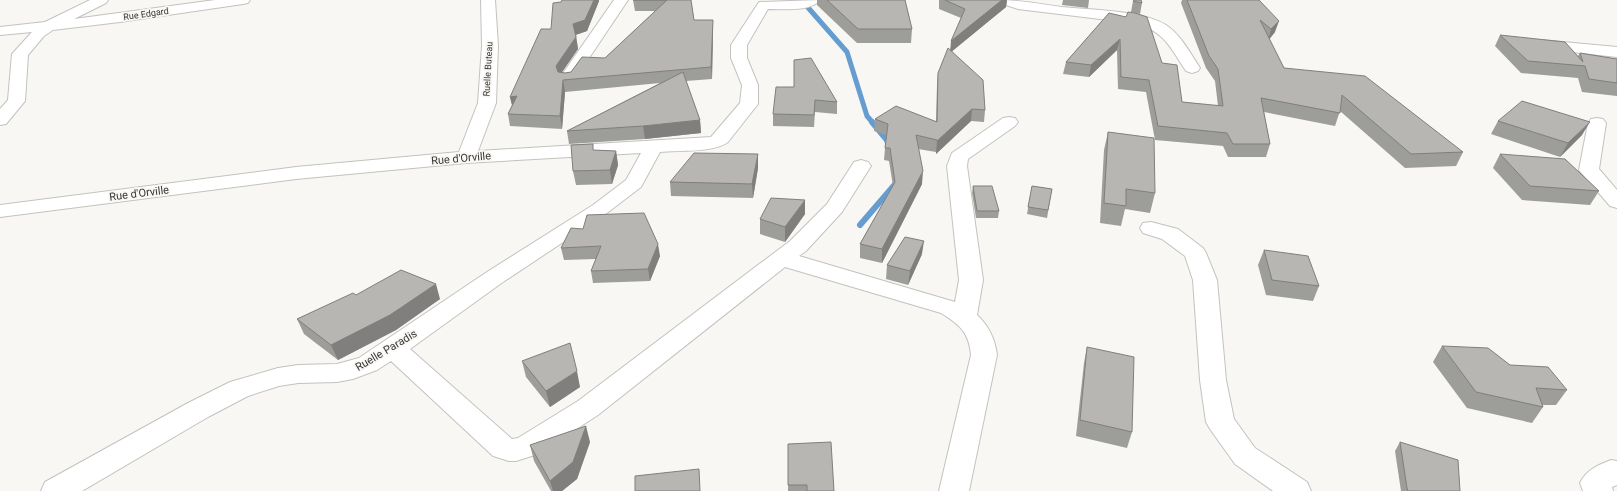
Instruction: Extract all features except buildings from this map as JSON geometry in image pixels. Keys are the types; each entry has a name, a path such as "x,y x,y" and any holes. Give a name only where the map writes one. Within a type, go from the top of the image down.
{"street":[{"path":"0,120 16,101 20,54 38,33 101,0"},
{"name":"Rue Edgard","path":"0,31 120,18 243,0"},
{"name":"Ruelle Buteau","path":"466,157 487,103 490,46 488,0"},
{"path":"567,79 621,0"},
{"path":"1005,0 1019,2 1036,8 1133,19 1160,27 1168,34 1192,68"},
{"name":"Rue d'Orville","path":"0,211 296,173 466,157 718,141 749,104 750,85 739,58 739,45 757,3 807,3"},
{"path":"1530,44 1617,52"},
{"path":"965,316 971,280 957,166 959,157 1009,122"},
{"path":"1597,123 1589,170 1617,202"},
{"name":"Ruelle Paradis","path":"56,491 238,389 278,377 352,370 368,364 495,277 600,210 634,183 654,145"},
{"path":"393,348 503,448 516,450 528,446 588,408 798,246 835,208 861,166"},
{"path":"1150,228 1170,234 1195,252 1205,280 1210,325 1213,380 1220,422 1245,456 1288,487 1296,491"},
{"path":"783,258 950,308 965,316 979,333 983,345 984,355 954,491"}],"waterway":[{"path":"804,0 804,3 847,52 867,116 873,123"},
{"path":"872,122 887,140 889,147"},
{"path":"860,225 897,182"}]}
